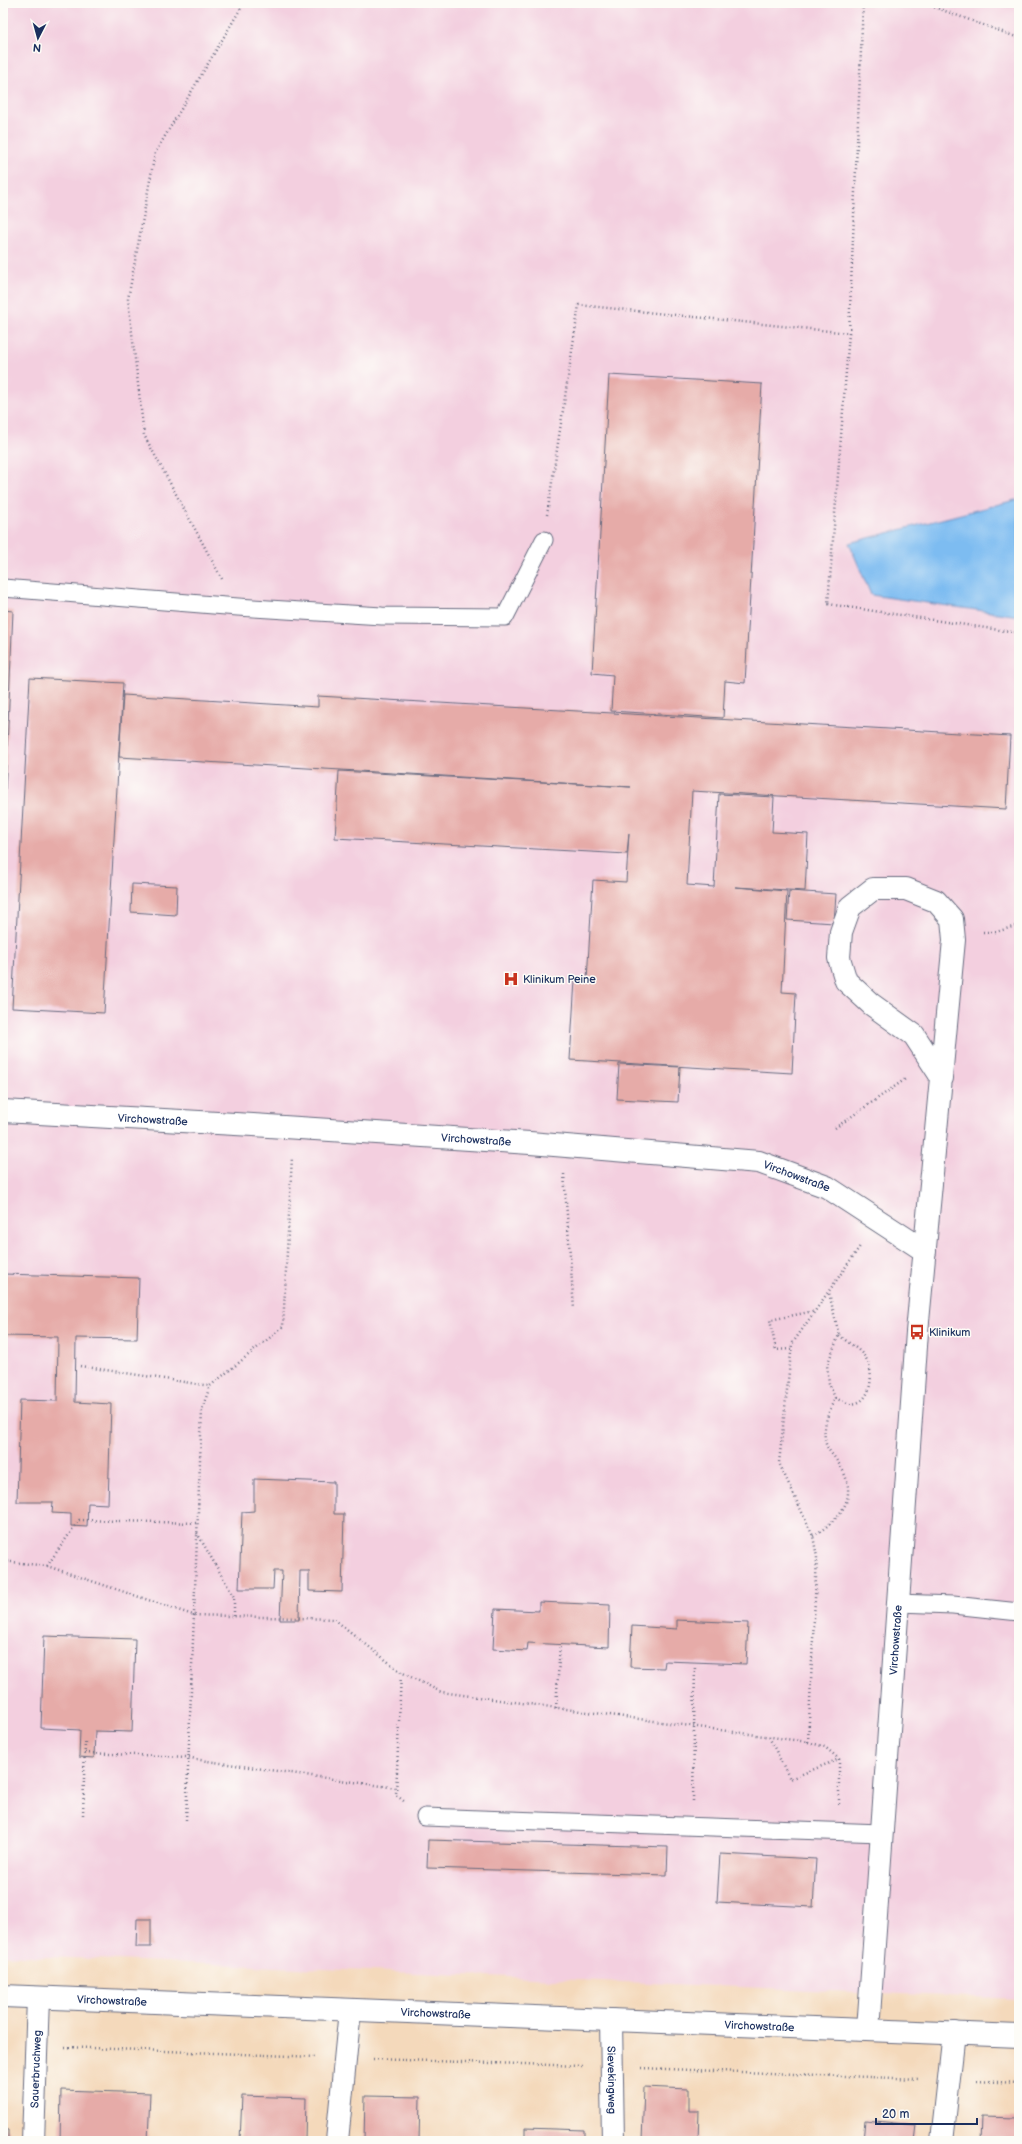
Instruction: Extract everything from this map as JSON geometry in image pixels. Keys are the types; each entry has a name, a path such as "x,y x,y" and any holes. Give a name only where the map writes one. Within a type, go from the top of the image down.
{"street":[{"name":"Virchowstraße","path":"868,2030 937,1070 953,929 952,919 936,901 906,889 873,889 850,907 841,932 839,958 846,981 871,1004 914,1035 937,1070"},
{"name":"Virchowstraße","path":"3,1111 561,1146 759,1162 827,1187 925,1251"},
{"name":"Virchowstraße","path":"3,1996 1019,2036"},
{"name":"Sauerbruchweg","path":"33,2141 38,1998"},
{"path":"337,2141 350,2010"},
{"name":"Sievekingweg","path":"611,2020 613,2141"},
{"path":"942,2141 954,2033"}],"lane":[{"path":"3,588 238,607 382,616 506,617 544,540"},
{"path":"898,1603 953,1605 1019,1612"},
{"path":"425,1818 692,1825 882,1833"}],"path":[{"path":"238,607 144,435 128,299 155,152 244,3"},
{"path":"863,3 849,333 828,604 1019,633"},
{"path":"923,3 1019,38"},
{"path":"544,540 579,305 849,333"},
{"path":"953,929 996,932 1019,925"},
{"path":"835,1128 937,1070"},
{"path":"186,1820 202,1409 210,1386 283,1328 293,1128"},
{"path":"561,1146 574,1309"},
{"path":"808,1742 817,1557 813,1536 779,1463 792,1344 877,1221"},
{"path":"829,1292 839,1335 827,1365 829,1383 836,1398 845,1403 856,1403 863,1399 869,1390 870,1380 866,1358 839,1335"},
{"path":"792,1349 776,1350 770,1320 814,1311"},
{"path":"80,1366 210,1386"},
{"path":"813,1536 829,1526 844,1510 848,1492 845,1476 828,1449 825,1439 825,1422 836,1398"},
{"path":"47,1566 79,1520 197,1523"},
{"path":"197,1533 234,1597 234,1616"},
{"path":"3,1561 47,1566 193,1615 334,1619 400,1672 441,1692 769,1736 808,1742 825,1747 839,1759 839,1830"},
{"path":"556,1708 560,1644"},
{"path":"692,1825 695,1662"},
{"path":"400,1672 396,1795 425,1818"},
{"path":"769,1736 790,1779 839,1759"},
{"path":"83,1815 85,1741"},
{"path":"85,1753 188,1757 396,1788"},
{"path":"36,2046 1019,2083"}],"shaded area":[{"name":"Klinikum Peine","path":"3,3 1019,3 1019,1999 3,1955"}],"water":[{"path":"1019,499 1019,616 871,595 849,543"}],"building":[{"path":"609,375 762,384 745,683 725,681 723,718 611,711 613,675 592,673"},
{"path":"3,610 13,611 4,817 3,817"},
{"path":"30,678 123,683 104,1013 12,1008"},
{"path":"123,695 318,707 318,696 1010,736 1006,809 692,791 687,885 714,887 719,794 774,797 772,832 808,834 805,891 735,887 787,891 782,992 796,993 792,1073 570,1060 575,980 587,980 593,880 626,882 629,833 627,854 335,838 339,771 631,787 119,757"},
{"path":"132,884 177,886 176,915 131,912"},
{"path":"789,891 836,894 834,923 787,920"},
{"path":"619,1064 680,1067 678,1102 617,1099"},
{"path":"3,1274 139,1278 137,1339 76,1338 75,1402 111,1404 108,1504 88,1503 87,1527 71,1526 71,1514 52,1513 53,1502 17,1502 20,1400 57,1401 58,1337 3,1336"},
{"path":"254,1479 334,1482 334,1514 344,1514 342,1592 309,1591 309,1571 300,1571 299,1620 280,1620 282,1571 274,1571 273,1589 239,1589 242,1512 254,1511"},
{"path":"539,1602 610,1605 609,1647 528,1643 527,1651 493,1649 495,1609 539,1611"},
{"path":"677,1620 748,1623 746,1664 665,1661 664,1668 630,1667 632,1626 677,1629"},
{"path":"44,1636 135,1639 132,1732 95,1731 94,1758 79,1757 80,1730 41,1728"},
{"path":"428,1840 668,1847 667,1875 427,1868"},
{"path":"720,1854 816,1859 813,1907 717,1902"},
{"path":"137,1919 151,1919 151,1947 136,1947"},
{"path":"644,2087 689,2089 689,2111 699,2111 698,2141 642,2141"},
{"path":"61,2090 150,2093 148,2141 60,2141"},
{"path":"242,2096 306,2098 305,2141 240,2141"},
{"path":"365,2096 420,2097 419,2141 364,2141"},
{"path":"981,2117 1019,2118 1019,2141 980,2141"},
{"path":"865,2120 916,2125 914,2141 863,2141"},
{"path":"525,2128 584,2130 584,2141 525,2141"},
{"path":"3,2129 8,2130 8,2141 3,2141"}],"place":[{"name":"Klinikum Peine","path":"511,979"},
{"name":"Klinikum","path":"917,1332"}]}
